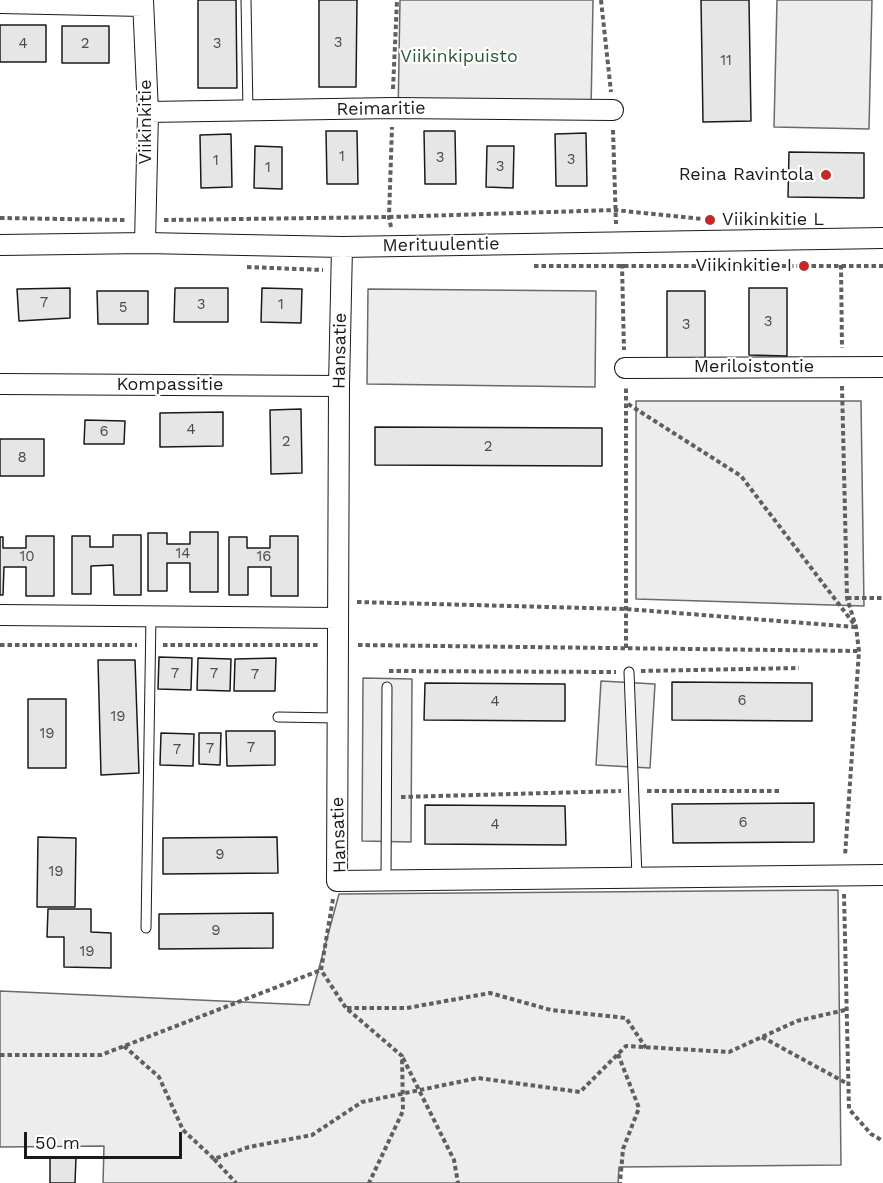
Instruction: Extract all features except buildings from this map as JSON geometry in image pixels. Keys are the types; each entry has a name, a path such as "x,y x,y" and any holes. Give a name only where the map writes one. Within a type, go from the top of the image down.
{"street":[{"path":"0,3 143,3"},
{"name":"Viikinkitie","path":"143,3 148,112 145,243"},
{"name":"Reimaritie","path":"148,112 393,108 613,110"},
{"name":"Merituulentie","path":"0,244 145,243 342,247 883,238"},
{"name":"Hansatie","path":"342,247 339,386 337,881 883,875"},
{"name":"Meriloistontie","path":"625,368 883,367"},
{"name":"Kompassitie","path":"0,384 339,386"},
{"path":"0,615 151,616 338,610"}],"lane":[{"path":"246,0 248,111"},
{"path":"146,928 151,616"},
{"path":"629,672 637,877"},
{"path":"386,880 387,687"},
{"path":"278,717 337,718"}],"path":[{"path":"394,246 389,217 397,0"},
{"path":"601,0 613,110"},
{"path":"0,218 145,220 389,217 615,210 710,220"},
{"path":"841,265 847,598 856,627 859,651 844,875 845,1010 849,1109 871,1134 883,1142"},
{"path":"627,404 741,476 856,627"},
{"path":"847,598 883,598"},
{"path":"338,610 626,609 856,627"},
{"path":"0,645 338,645 859,651"},
{"path":"387,687 387,671 629,672 799,668"},
{"path":"386,799 633,791 781,791"},
{"path":"337,881 321,970 346,1008 402,1056 454,1160 458,1183"},
{"path":"0,1055 101,1055 321,970"},
{"path":"346,1008 407,1008 490,993 551,1010 626,1018 646,1048"},
{"path":"214,1160 249,1147 312,1135 362,1101 478,1078 579,1092 626,1047 729,1052 797,1021 845,1010"},
{"path":"762,1037 848,1084"},
{"path":"124,1046 159,1077 183,1131 236,1183"},
{"path":"618,1054 639,1108 623,1149 620,1183"},
{"path":"369,1183 403,1111 402,1056"}],"shaded area":[{"name":"Viikinkipuisto","path":"400,0 593,0 591,111 398,116"},
{"path":"777,0 872,0 869,129 774,127"},
{"path":"368,289 596,291 595,387 367,384"},
{"path":"636,401 861,401 864,606 636,599"},
{"path":"363,678 412,679 411,842 362,841"},
{"path":"601,681 655,684 650,768 596,765"},
{"path":"838,890 841,1165 619,1167 618,1183 103,1183 104,1146 0,1147 0,991 309,1005 339,894"}],"place":[{"name":"Reina Ravintola","path":"826,175"},
{"name":"Viikinkitie L","path":"710,220"},
{"name":"Viikinkitie I","path":"804,266"}]}
